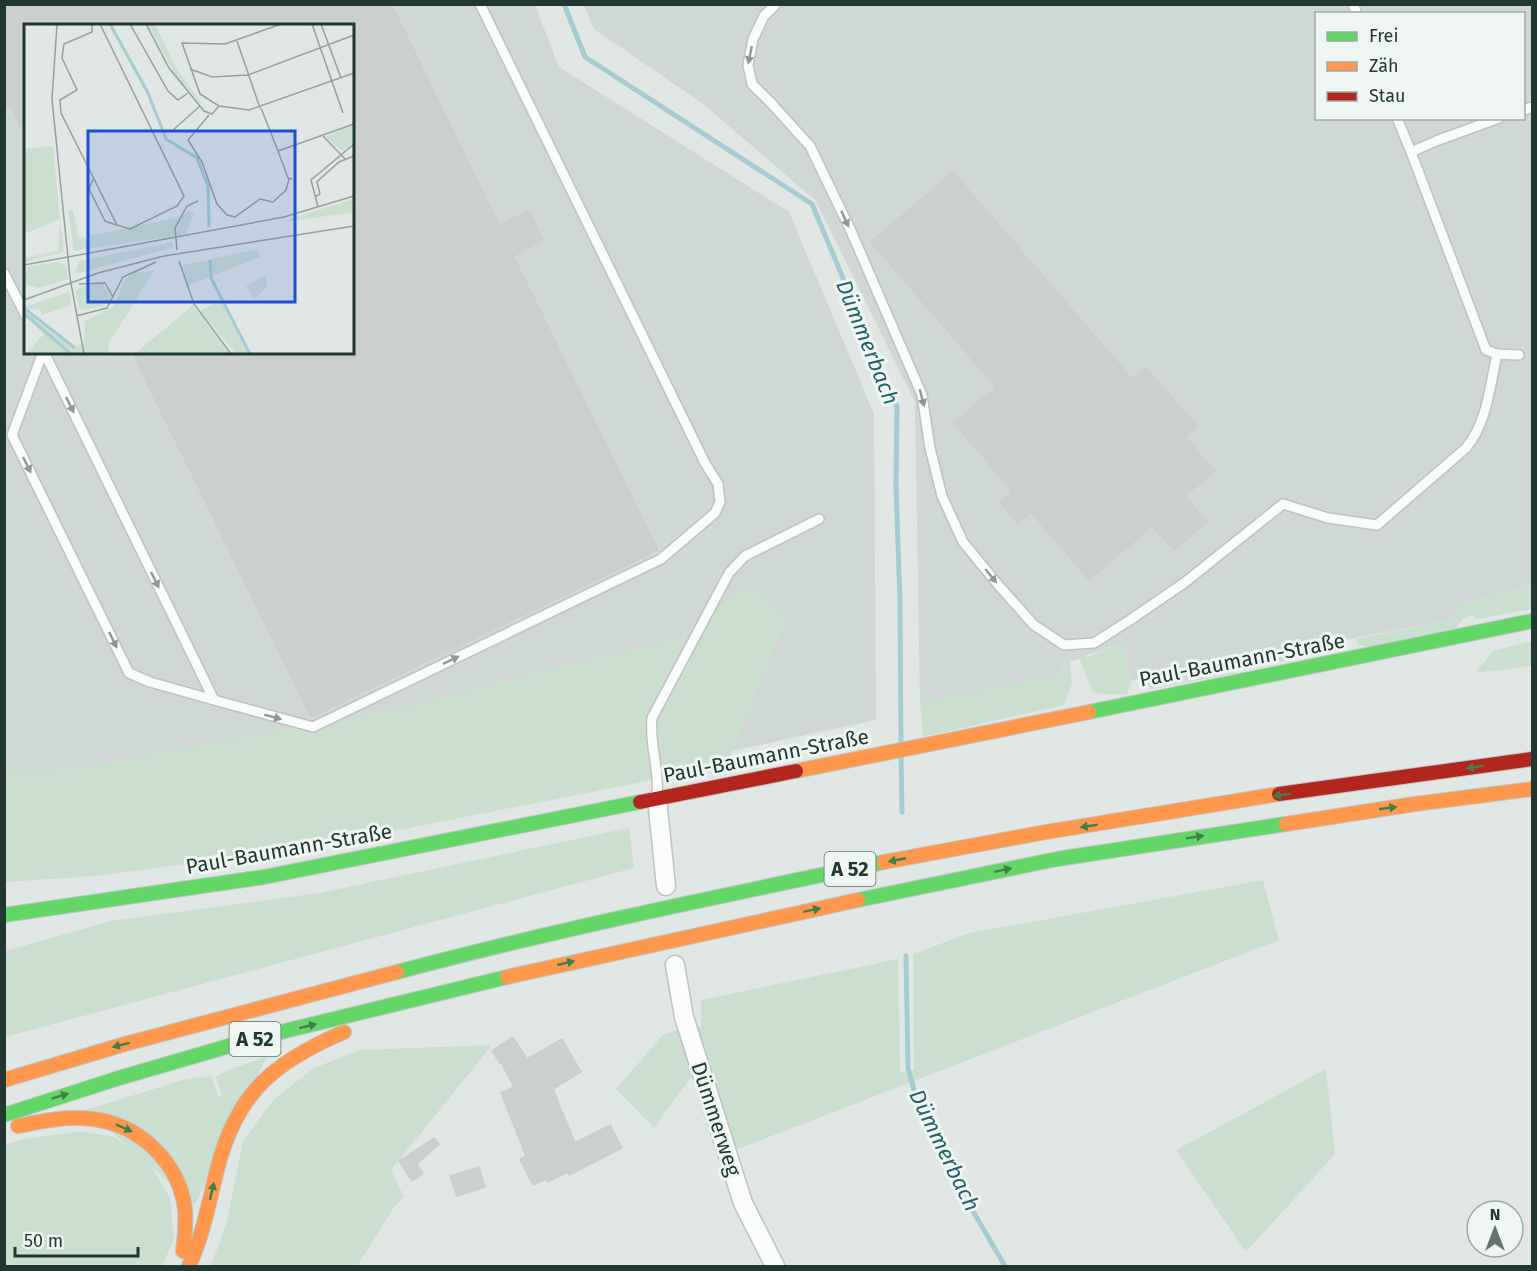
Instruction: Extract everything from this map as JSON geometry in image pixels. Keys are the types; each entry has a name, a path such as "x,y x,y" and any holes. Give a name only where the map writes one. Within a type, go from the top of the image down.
{"main road":[{"name":"Paul-Baumann-Straße","path":"4,915 264,877 893,752 1533,621"},
{"name":"A 52","path":"4,1080 79,1056 373,977 570,929 802,879 937,852 1072,829 1307,791 1533,759"},
{"name":"A 52","path":"4,1115 119,1078 260,1037 509,976 754,921 1057,859 1415,804 1533,789"},
{"path":"189,1266 196,1252 220,1157 228,1135 247,1098 272,1071 314,1044 347,1030 439,1005 509,976"},
{"path":"4,1128 47,1121 99,1119 128,1129 153,1146 167,1162 181,1188 186,1215 185,1242 176,1266"}],"street":[{"path":"657,799 666,886"},
{"name":"Dümmerweg","path":"675,965 684,1017 743,1203 775,1266"}],"lane":[{"path":"42,354 12,435 129,673 150,682 313,727 661,560 715,513 720,502 718,484 700,453 480,4"},
{"path":"776,4 764,16 753,39 748,65 752,84 810,146 851,231 922,395 930,448 942,496 963,542 1034,625 1064,645 1094,643 1184,583 1283,504 1328,518 1377,525 1476,437 1486,406 1497,354"},
{"path":"1398,120 1486,350 1497,354 1519,355"},
{"path":"1411,152 1494,120"},
{"path":"4,273 24,312"},
{"path":"44,354 214,700"},
{"path":"657,799 659,781 651,727 652,718 729,573 745,556 819,519"}],"shaded area":[{"path":"5,5 535,5 559,67 789,212 874,414 876,720 361,830 5,876"},
{"path":"584,5 1532,5 1532,585 1456,605 1454,619 1131,681 1124,642 1061,665 1062,674 920,704 915,402 816,201 702,103 594,29"}],"green space":[{"path":"750,584 787,617 727,765 309,848 96,876 5,882 4,772 73,769 417,705 524,675 678,638"},
{"path":"1532,585 1532,609 1478,619 1471,615 1462,619 1457,628 1367,647 1357,644 1356,639 1454,619 1456,605"},
{"path":"1532,641 1532,666 1475,673 1493,651"},
{"path":"1124,642 1131,681 1127,694 1099,694 1092,691 1079,657 1085,655 1087,657"},
{"path":"1330,644 1332,650 1243,671 1242,660"},
{"path":"1070,661 1072,683 1064,705 923,737 920,702 1062,674 1061,665"},
{"path":"1233,662 1235,673 1151,689 1144,679"},
{"path":"629,828 634,868 5,1037 5,951 111,921 319,893"},
{"path":"1263,880 1279,940 738,1149 732,1141 696,1028 701,1026 701,1000 898,959 900,1072 914,1070 913,954 970,933"},
{"path":"677,1030 681,1032 694,1073 654,1128 616,1089 663,1035"},
{"path":"492,1045 391,1170 404,1197 395,1206 357,1266 211,1266 227,1221 243,1141 274,1099 314,1068 360,1050"},
{"path":"267,1056 195,1205 86,1110 186,1079 211,1076 218,1096 222,1095 216,1077"},
{"path":"1326,1069 1335,1154 1246,1252 1176,1150"},
{"path":"81,1131 114,1137 148,1161 170,1198 174,1239 162,1266 5,1266 4,1145 24,1139"}],"building":[{"path":"4,4 391,4 499,225 529,211 543,240 513,256 658,550 311,717 133,354 354,354 354,24 24,24 24,132 11,106 4,109"},
{"path":"953,172 1132,379 1146,367 1197,427 1185,437 1215,471 1185,496 1207,522 1174,550 1152,526 1089,580 1031,512 1018,523 1000,502 1012,491 954,423 996,387 871,242"},
{"path":"513,1037 527,1059 562,1039 581,1072 553,1089 575,1143 610,1125 622,1148 569,1175 567,1172 548,1182 546,1179 533,1185 520,1159 526,1156 501,1093 514,1087 501,1062 492,1051"},
{"path":"434,1138 439,1144 417,1164 423,1174 412,1181 399,1161"},
{"path":"479,1167 485,1187 457,1196 450,1176"}],"waterway":[{"name":"Dümmerbach","path":"564,4 585,57 812,204 897,407 896,486 901,742"},
{"name":"Dümmerbach","path":"901,757 902,812"},
{"name":"Dümmerbach","path":"906,956 908,1068 915,1094 950,1172 1005,1266"}],"traffic: fast":[{"path":"1089,712 1532,621"},
{"path":"4,915 264,877 640,802"},
{"path":"858,900 1057,859 1286,824"},
{"path":"397,972 579,927 884,862"},
{"path":"4,1115 119,1078 260,1037 507,977"}],"traffic: slow":[{"path":"796,771 1089,712"},
{"path":"1286,824 1532,789"},
{"path":"884,862 1046,832 1279,794"},
{"path":"507,977 858,900"},
{"path":"4,1080 125,1044 397,972"},
{"path":"189,1266 202,1230 225,1143 247,1100 261,1083 297,1055 344,1032"},
{"path":"18,1126 83,1118 109,1122 140,1137 154,1148 175,1176 185,1209 183,1251"}],"traffic: jam":[{"path":"1279,794 1532,759"},
{"path":"640,802 796,771"}]}
